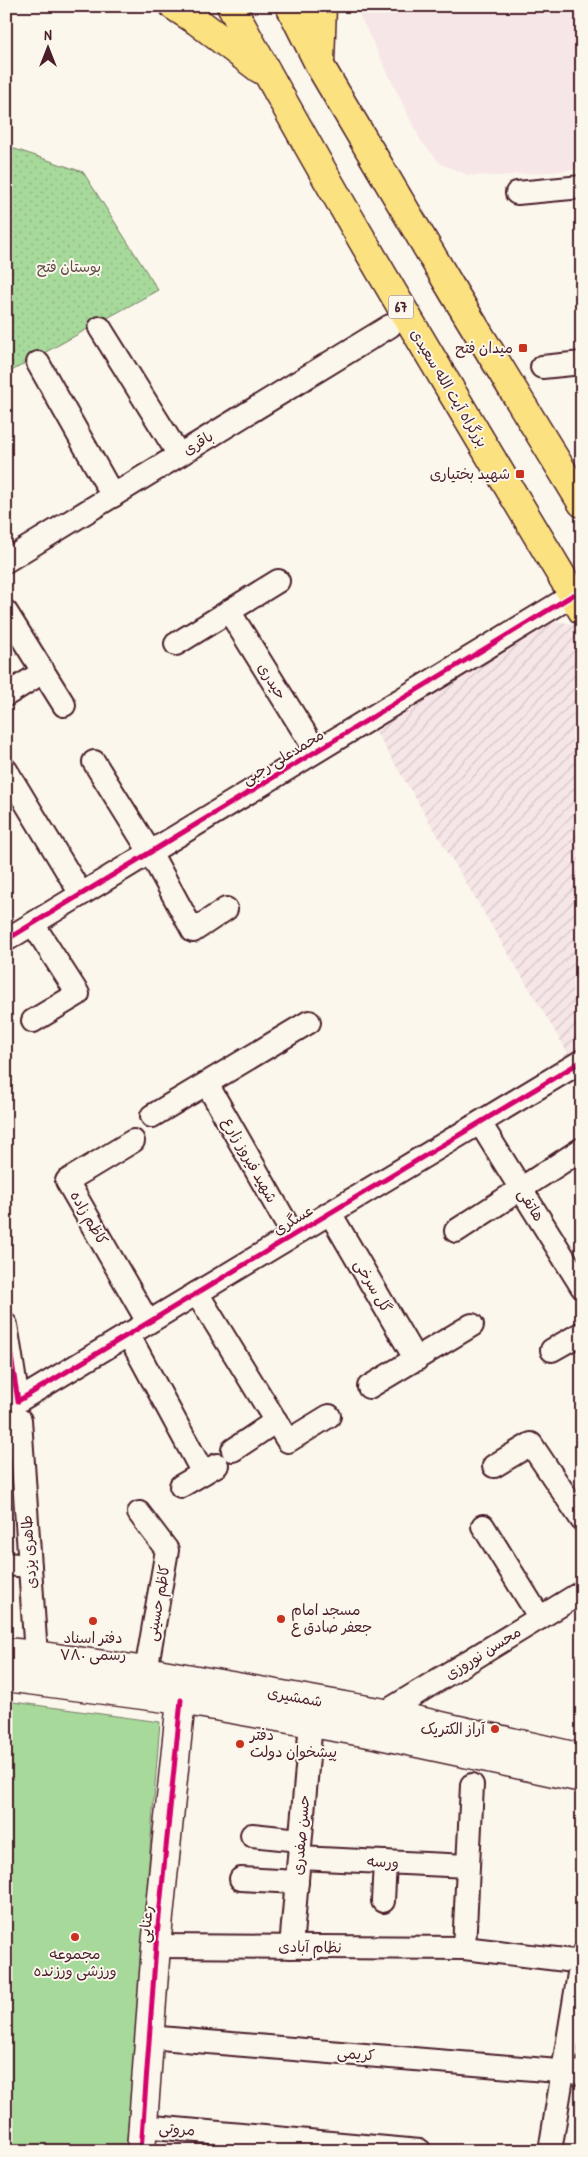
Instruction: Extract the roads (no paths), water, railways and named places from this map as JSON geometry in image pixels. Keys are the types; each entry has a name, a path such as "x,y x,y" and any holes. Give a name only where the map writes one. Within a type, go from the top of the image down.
{"highway":[{"path":"174,6 197,21 268,76"},
{"name":"بزرگراه آیت الله سعیدی","path":"231,6 268,76 406,316 577,602"},
{"path":"290,6 320,66 454,293 582,503"},
{"path":"320,66 322,6"}],"main road":[{"name":"شمشیری","path":"6,1652 36,1667 183,1689 582,1758"},
{"name":"شمشیری","path":"6,1677 36,1667"},
{"name":"رعنایی","path":"141,2138 156,1946 183,1689"},
{"name":"شمشیری","path":"382,1724 582,1778"}],"street":[{"path":"517,193 582,187"},
{"name":"باقری","path":"6,561 390,326"},
{"path":"100,328 179,455"},
{"path":"38,363 113,496"},
{"path":"542,367 582,363"},
{"path":"176,644 278,581"},
{"name":"محمدعلی رجبی","path":"6,940 316,752 577,602"},
{"name":"حیدری","path":"229,611 316,752"},
{"path":"6,612 64,705"},
{"path":"6,696 43,672"},
{"path":"94,762 150,852 193,931 226,909"},
{"path":"6,770 81,894"},
{"path":"33,924 78,994 33,1021"},
{"path":"152,1116 308,1022"},
{"name":"عسگری","path":"19,1410 128,1334 582,1061"},
{"name":"شهید فیروز زارع","path":"207,1084 293,1235"},
{"name":"هاتفی","path":"480,1123 582,1287"},
{"name":"کاظم زاده","path":"133,1141 68,1181 148,1322"},
{"path":"456,1231 582,1149"},
{"name":"گل سرخی","path":"330,1213 416,1360"},
{"path":"197,1293 288,1441 329,1416"},
{"path":"369,1387 472,1325"},
{"path":"552,1350 582,1333"},
{"name":"طاهری یزدی","path":"7,1334 19,1410 14,1453 30,1566 36,1667"},
{"path":"128,1334 217,1463"},
{"path":"182,1486 276,1421"},
{"path":"494,1466 531,1444 582,1520"},
{"name":"کاظم حسینی","path":"139,1513 167,1550 144,1683"},
{"path":"483,1526 540,1618"},
{"path":"6,1564 30,1566"},
{"name":"محسن نوروزی","path":"382,1724 582,1592"},
{"name":"حسن صفدری","path":"291,1947 313,1712"},
{"path":"464,1948 472,1785"},
{"name":"ورسه","path":"252,1835 300,1849 385,1862 468,1866"},
{"path":"383,1901 385,1862"},
{"path":"242,1879 297,1882"},
{"name":"نظام آبادی","path":"156,1946 464,1948 581,1960"},
{"path":"550,2151 572,2072 581,1960"},
{"name":"کریمی","path":"148,2037 572,2072"},
{"name":"مروتی","path":"141,2138 420,2151"}],"place":[{"name":"میدان فتح","path":"523,348"},
{"name":"شهید بختیاری","path":"520,474"},
{"name":"مسجد امام جعفر صادق ع","path":"281,1619"},
{"name":"دفتر اسناد رسمی ۷۸۰","path":"93,1621"},
{"name":"آراز الکتریک","path":"495,1729"},
{"name":"دفتر پیشخوان دولت","path":"240,1744"},
{"name":"مجموعه ورزشی ورزنده","path":"75,1937"}],"park label":[{"name":"بوستان فتح","path":"69,267"}]}
